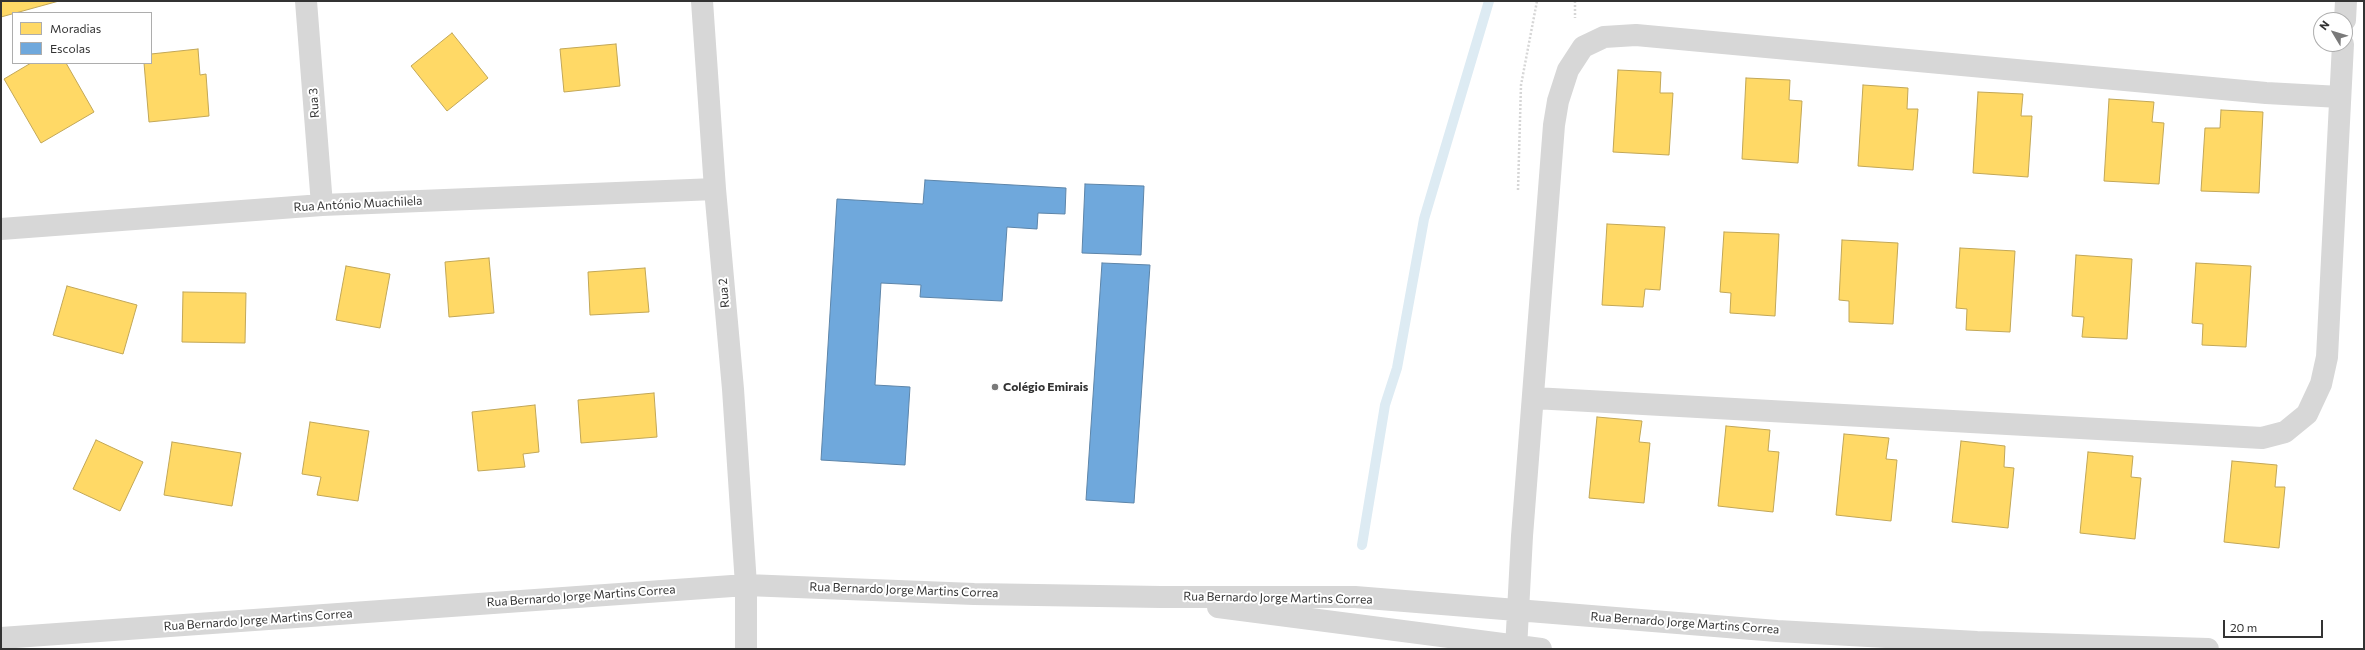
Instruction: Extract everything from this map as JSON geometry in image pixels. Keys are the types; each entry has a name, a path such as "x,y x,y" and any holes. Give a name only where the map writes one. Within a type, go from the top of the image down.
{"street":[{"name":"Rua 3","path":"306,1 322,205"},
{"name":"Rua 2","path":"702,1 715,189 733,389 746,585 746,649"},
{"path":"2345,12 2346,1"},
{"path":"1516,648 1522,536 1558,101 1568,70 1583,47 1604,37 1636,35 2266,93 2340,97"},
{"path":"1534,398 2262,438 2285,432 2307,414 2321,384 2327,357 2343,52"},
{"name":"Rua António Muachilela","path":"1,229 322,205 715,189"},
{"name":"Rua Bernardo Jorge Martins Correa","path":"1,638 746,585 974,594 1161,597 1355,597 1518,611 1825,633 1976,642 2208,649"},
{"name":"Rua Bernardo Jorge Martins Correa","path":"1161,597 1253,612 1332,621 1516,648 1541,649"}],"building: Moradias":[{"path":"1,1 59,1 19,12 12,12 12,14 1,17"},
{"path":"452,33 488,78 447,111 411,66"},
{"path":"616,44 620,86 564,92 560,49"},
{"path":"198,49 200,75 206,74 209,116 149,122 144,64 152,64 152,54"},
{"path":"29,64 67,64 94,112 41,143 4,79"},
{"path":"1618,70 1661,72 1660,93 1673,93 1669,155 1613,152"},
{"path":"1746,78 1790,80 1789,100 1802,101 1798,163 1742,159"},
{"path":"1863,85 1908,88 1907,109 1918,109 1913,170 1858,166"},
{"path":"1978,92 2023,94 2021,116 2032,116 2028,177 1973,173"},
{"path":"2109,99 2154,102 2152,122 2164,123 2159,184 2104,181"},
{"path":"2221,110 2263,112 2259,193 2201,191 2205,128 2220,128"},
{"path":"1607,224 1665,227 1660,290 1645,289 1643,307 1602,305"},
{"path":"1724,232 1779,234 1775,316 1730,313 1731,293 1720,292"},
{"path":"1842,240 1898,243 1893,324 1849,322 1849,301 1839,300"},
{"path":"1960,248 2015,251 2010,332 1966,330 1967,309 1956,308"},
{"path":"2076,255 2132,259 2127,339 2082,337 2084,317 2072,316"},
{"path":"489,258 494,313 449,317 445,262"},
{"path":"2196,263 2251,266 2246,347 2202,345 2203,324 2192,323"},
{"path":"346,266 390,274 380,328 336,320"},
{"path":"645,268 649,312 590,315 588,272"},
{"path":"67,286 137,305 123,354 53,335"},
{"path":"183,292 246,293 245,343 182,342"},
{"path":"654,393 657,437 581,443 578,400"},
{"path":"535,405 539,452 523,454 525,467 478,471 472,412"},
{"path":"1597,417 1642,421 1639,442 1650,443 1644,503 1589,498"},
{"path":"310,422 369,431 358,501 317,495 321,477 302,474"},
{"path":"1726,426 1770,430 1768,451 1779,452 1773,512 1718,506"},
{"path":"1844,434 1889,438 1886,459 1897,460 1891,521 1836,515"},
{"path":"96,440 143,462 120,511 73,489"},
{"path":"1961,441 2005,446 2004,467 2014,468 2008,528 1952,522"},
{"path":"172,442 241,453 232,506 164,495"},
{"path":"2088,452 2133,456 2131,477 2141,478 2135,539 2080,533"},
{"path":"2232,461 2277,465 2275,487 2285,487 2279,548 2224,542"}],"building: Escolas":[{"path":"925,180 1066,188 1065,214 1038,213 1037,229 1007,227 1002,301 920,297 921,285 881,283 875,385 910,387 905,465 821,460 837,199 923,204"},
{"path":"1085,184 1144,186 1141,255 1082,253"},
{"path":"1102,263 1150,265 1134,503 1086,500"}],"waterway":[{"path":"1362,545 1385,405 1397,368 1424,219 1489,1"}],"place":[{"name":"Colégio Emirais","path":"995,387"}]}
